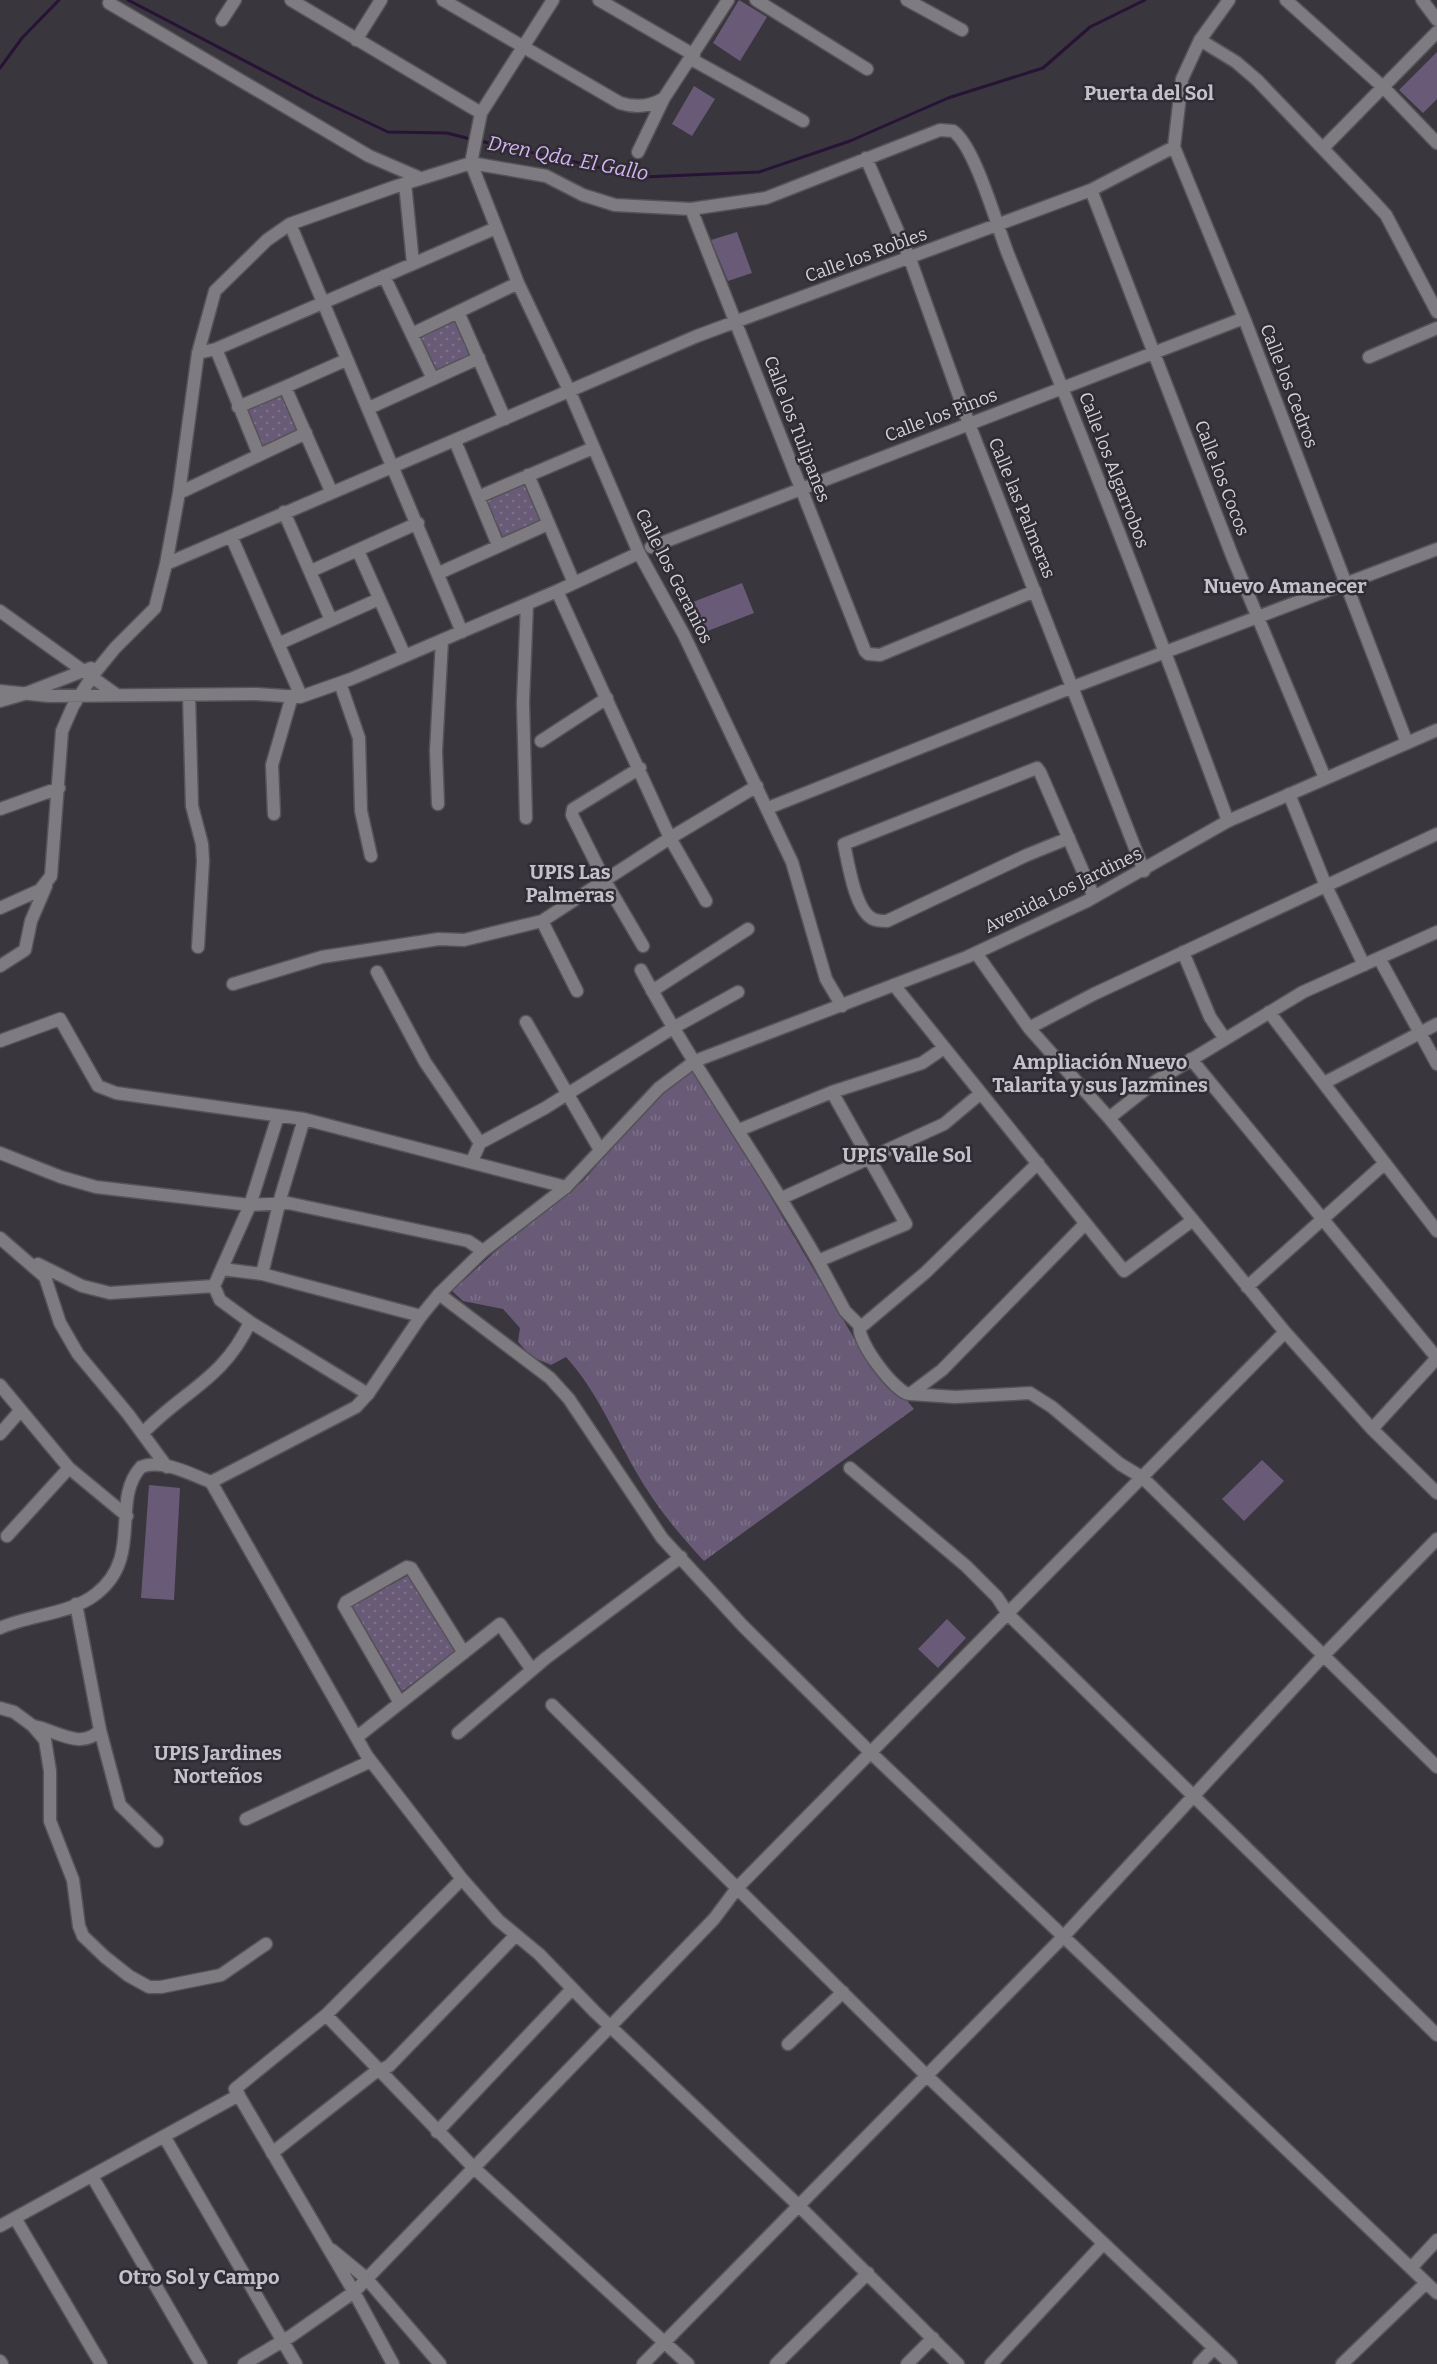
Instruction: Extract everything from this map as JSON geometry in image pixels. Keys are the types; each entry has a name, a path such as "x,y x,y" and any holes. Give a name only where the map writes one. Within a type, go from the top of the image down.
{"street":[{"path":"222,20 235,0"},
{"path":"291,0 481,113"},
{"path":"356,40 381,0"},
{"path":"443,0 620,103 642,106 654,104 664,98"},
{"path":"471,163 481,113 553,0"},
{"path":"599,0 803,121"},
{"path":"638,152 664,98 693,57 728,0"},
{"path":"756,0 867,69"},
{"path":"907,0 962,30"},
{"name":"Calle los Cedros","path":"1229,0 1200,40 1182,79 1174,147 1244,318 1407,743"},
{"path":"1286,0 1384,88 1437,143"},
{"path":"1422,0 1437,20"},
{"path":"109,3 369,156 420,178"},
{"path":"1324,147 1437,32"},
{"path":"1200,40 1236,62 1257,80 1324,147 1386,215 1437,312"},
{"name":"Calle los Algarrobos","path":"866,159 940,130 953,131 969,148 997,226 1063,388 1165,652 1228,821"},
{"name":"Calle los Robles","path":"166,564 331,491 455,441 569,390 735,321 1091,190 1174,147"},
{"path":"0,966 25,950 34,912 53,866 62,731 90,673 155,608 179,493 198,353 215,291 267,240 290,224 405,183 471,163 546,176 583,195 615,205 691,209 766,198 866,159"},
{"name":"Calle las Palmeras","path":"866,159 910,258 969,424 1144,871"},
{"name":"Calle los Geranios","path":"471,163 519,284 569,390 639,553 688,645 792,862 826,979 842,1006"},
{"path":"405,183 413,263"},
{"name":"Calle los Cocos","path":"1091,190 1153,353 1325,778"},
{"name":"Calle los Tulipanes","path":"691,209 860,643 868,654 875,655 1035,591"},
{"path":"290,224 462,632"},
{"path":"198,353 216,349 496,228"},
{"path":"384,276 433,379"},
{"path":"412,334 519,284"},
{"path":"458,312 505,419"},
{"name":"Calle los Pinos","path":"651,547 1244,318"},
{"path":"1369,357 1437,328"},
{"path":"216,349 259,455"},
{"path":"369,408 479,358"},
{"path":"238,407 346,360"},
{"path":"285,387 331,491"},
{"path":"179,493 306,433"},
{"path":"455,441 498,545"},
{"path":"478,497 593,448"},
{"path":"528,475 574,583"},
{"path":"284,512 331,620"},
{"path":"311,571 418,523"},
{"path":"439,573 548,524"},
{"path":"231,536 278,644 297,696 272,765 274,814"},
{"path":"768,808 1073,687 1437,549"},
{"path":"358,551 405,656"},
{"path":"0,692 80,695 297,696 340,683 405,656 639,553"},
{"path":"557,591 640,768 670,838 706,901"},
{"path":"278,644 379,598"},
{"path":"526,818 522,702 527,604"},
{"path":"0,611 90,673 117,695"},
{"path":"438,804 436,751 442,640"},
{"path":"0,701 90,673"},
{"path":"340,683 359,738 361,811 371,856"},
{"path":"189,695 192,806 202,843 203,861 198,946"},
{"path":"541,741 607,698"},
{"name":"Avenida Los Jardines","path":"211,1482 356,1407 368,1394 421,1316 439,1294 483,1251 566,1186 659,1088 695,1061 976,953 1144,871 1228,821 1437,730"},
{"path":"640,768 573,808 572,815 605,881 642,946"},
{"path":"1069,838 1027,855 887,921 874,920 865,914 856,895 844,844 1037,768 1069,838 1094,897"},
{"path":"233,984 322,957 439,939 464,940 511,931 543,921 670,838 757,786"},
{"path":"0,809 59,788"},
{"path":"1289,794 1326,886 1364,965"},
{"path":"1029,1028 1094,994 1437,834"},
{"path":"0,908 40,890 47,883"},
{"path":"543,921 577,991"},
{"path":"652,991 748,929"},
{"path":"1109,1118 1156,1081 1303,992 1437,932"},
{"path":"1183,952 1210,1017 1225,1039"},
{"path":"976,953 1029,1028 1109,1118 1285,1332 1372,1429 1437,1493"},
{"path":"1379,958 1437,1064"},
{"path":"640,970 673,1028 782,1198 845,1311 861,1327 924,1273 1038,1163"},
{"path":"376,972 435,1078 480,1143"},
{"path":"894,985 1124,1271 1193,1220"},
{"path":"472,1161 480,1143 738,992"},
{"path":"1269,1012 1384,1164 1433,1218 1437,1231"},
{"path":"0,1041 60,1019 98,1086 144,1099 227,1107 304,1119 566,1186"},
{"path":"526,1022 600,1150"},
{"path":"1324,1083 1437,1024"},
{"path":"739,1130 832,1092 922,1063 944,1048"},
{"path":"1191,1059 1437,1358 1372,1429"},
{"path":"818,1261 906,1224 832,1092"},
{"path":"782,1198 944,1124 981,1093"},
{"path":"278,1116 250,1205 214,1286 220,1300 250,1322 368,1394"},
{"path":"262,1274 304,1119"},
{"path":"0,1153 61,1177 96,1187 250,1205 288,1203 468,1241 483,1251"},
{"path":"1247,1287 1384,1164"},
{"path":"910,1394 942,1370 1085,1224"},
{"path":"0,1238 45,1277 60,1323 78,1354 143,1433 167,1467"},
{"path":"17,1251 46,1269 100,1292 214,1286"},
{"path":"222,1269 262,1274 421,1316"},
{"path":"439,1294 550,1378 569,1399 662,1538 743,1626 870,1752 1437,2293"},
{"path":"143,1433 176,1401 199,1388 215,1374 242,1339 250,1322"},
{"path":"860,1325 859,1335 866,1349 900,1392 955,1397 1030,1393 1052,1407 1120,1464 1143,1478 1437,1767"},
{"path":"244,2364 283,2341 354,2292 714,1919 738,1887 1285,1332"},
{"path":"0,1384 69,1468 127,1516"},
{"path":"0,1434 20,1410"},
{"path":"0,1628 95,1596 109,1582 120,1566 124,1552 132,1480 136,1473 148,1464 167,1467 211,1482 371,1761 462,1879 498,1920 539,1954 868,2273 958,2364"},
{"path":"7,1536 69,1468"},
{"path":"850,1468 966,1566 997,1597 1008,1614 1437,2034"},
{"path":"643,2364 1064,1936 1323,1656 1437,1539"},
{"path":"458,1733 532,1670 681,1557"},
{"path":"400,1703 344,1606 346,1602 407,1567 411,1568 464,1653"},
{"path":"75,1604 100,1730 120,1805 157,1841"},
{"path":"357,1737 500,1624 532,1670"},
{"path":"552,1705 926,2075 1231,2364"},
{"path":"0,1708 14,1712 33,1726 45,1740 50,1771 50,1821 73,1880 79,1926 83,1936 105,1957 149,1987 161,1987 221,1974 266,1944"},
{"path":"33,1726 61,1733 77,1740 86,1740 100,1730"},
{"path":"246,1819 371,1761"},
{"path":"393,2364 354,2292 235,2089 326,2015 462,1879"},
{"path":"272,2153 389,2066 516,1935"},
{"path":"437,2132 573,1989"},
{"path":"788,2044 843,1992"},
{"path":"326,2015 474,2168 688,2364"},
{"path":"0,2226 238,2095"},
{"path":"164,2136 296,2364"},
{"path":"92,2176 201,2364"},
{"path":"15,2218 101,2364"},
{"path":"1411,2268 1437,2240"},
{"path":"991,2364 1103,2244"},
{"path":"328,2247 366,2278 440,2364"},
{"path":"776,2364 868,2273"},
{"path":"1342,2364 1426,2283"},
{"path":"907,2364 933,2338"},
{"path":"1199,2364 1214,2348"}],"green space":[{"path":"739,0 767,17 740,61 713,43"},
{"path":"1437,52 1437,99 1423,113 1399,90"},
{"path":"694,86 715,99 692,136 672,124"},
{"path":"737,232 752,273 728,281 711,240"},
{"path":"457,317 475,356 435,374 418,335"},
{"path":"283,394 300,432 261,450 243,411"},
{"path":"524,480 542,520 503,537 485,498"},
{"path":"742,583 754,613 705,632 693,602"},
{"path":"695,1069 854,1338 914,1409 704,1561 658,1506 635,1470 595,1397 566,1357 551,1365 532,1357 518,1342 520,1328 503,1309 463,1301 452,1291 497,1250 583,1181 649,1106 670,1086"},
{"path":"1262,1460 1284,1481 1244,1521 1222,1499"},
{"path":"149,1485 180,1488 174,1600 141,1598"},
{"path":"409,1575 456,1652 402,1691 352,1606"},
{"path":"947,1619 966,1638 938,1668 918,1649"}],"waterway":[{"name":"Dren Qda. El Gallo","path":"0,68 22,38 59,0"},
{"name":"Dren Qda. El Gallo","path":"128,0 314,97 388,132 447,133 474,140"},
{"name":"Dren Qda. El Gallo","path":"480,141 643,177 759,172 850,141 948,98 1043,68 1090,27 1145,0"}],"district":[{"name":"Puerta del Sol","path":"1149,93"},
{"name":"Nuevo Amanecer","path":"1285,586"},
{"name":"UPIS Las Palmeras","path":"570,884"},
{"name":"Ampliación Nuevo Talarita y sus Jazmines","path":"1100,1074"},
{"name":"UPIS Valle Sol","path":"907,1155"},
{"name":"UPIS Jardines Norteños","path":"218,1764"},
{"name":"Otro Sol y Campo","path":"199,2277"}]}
